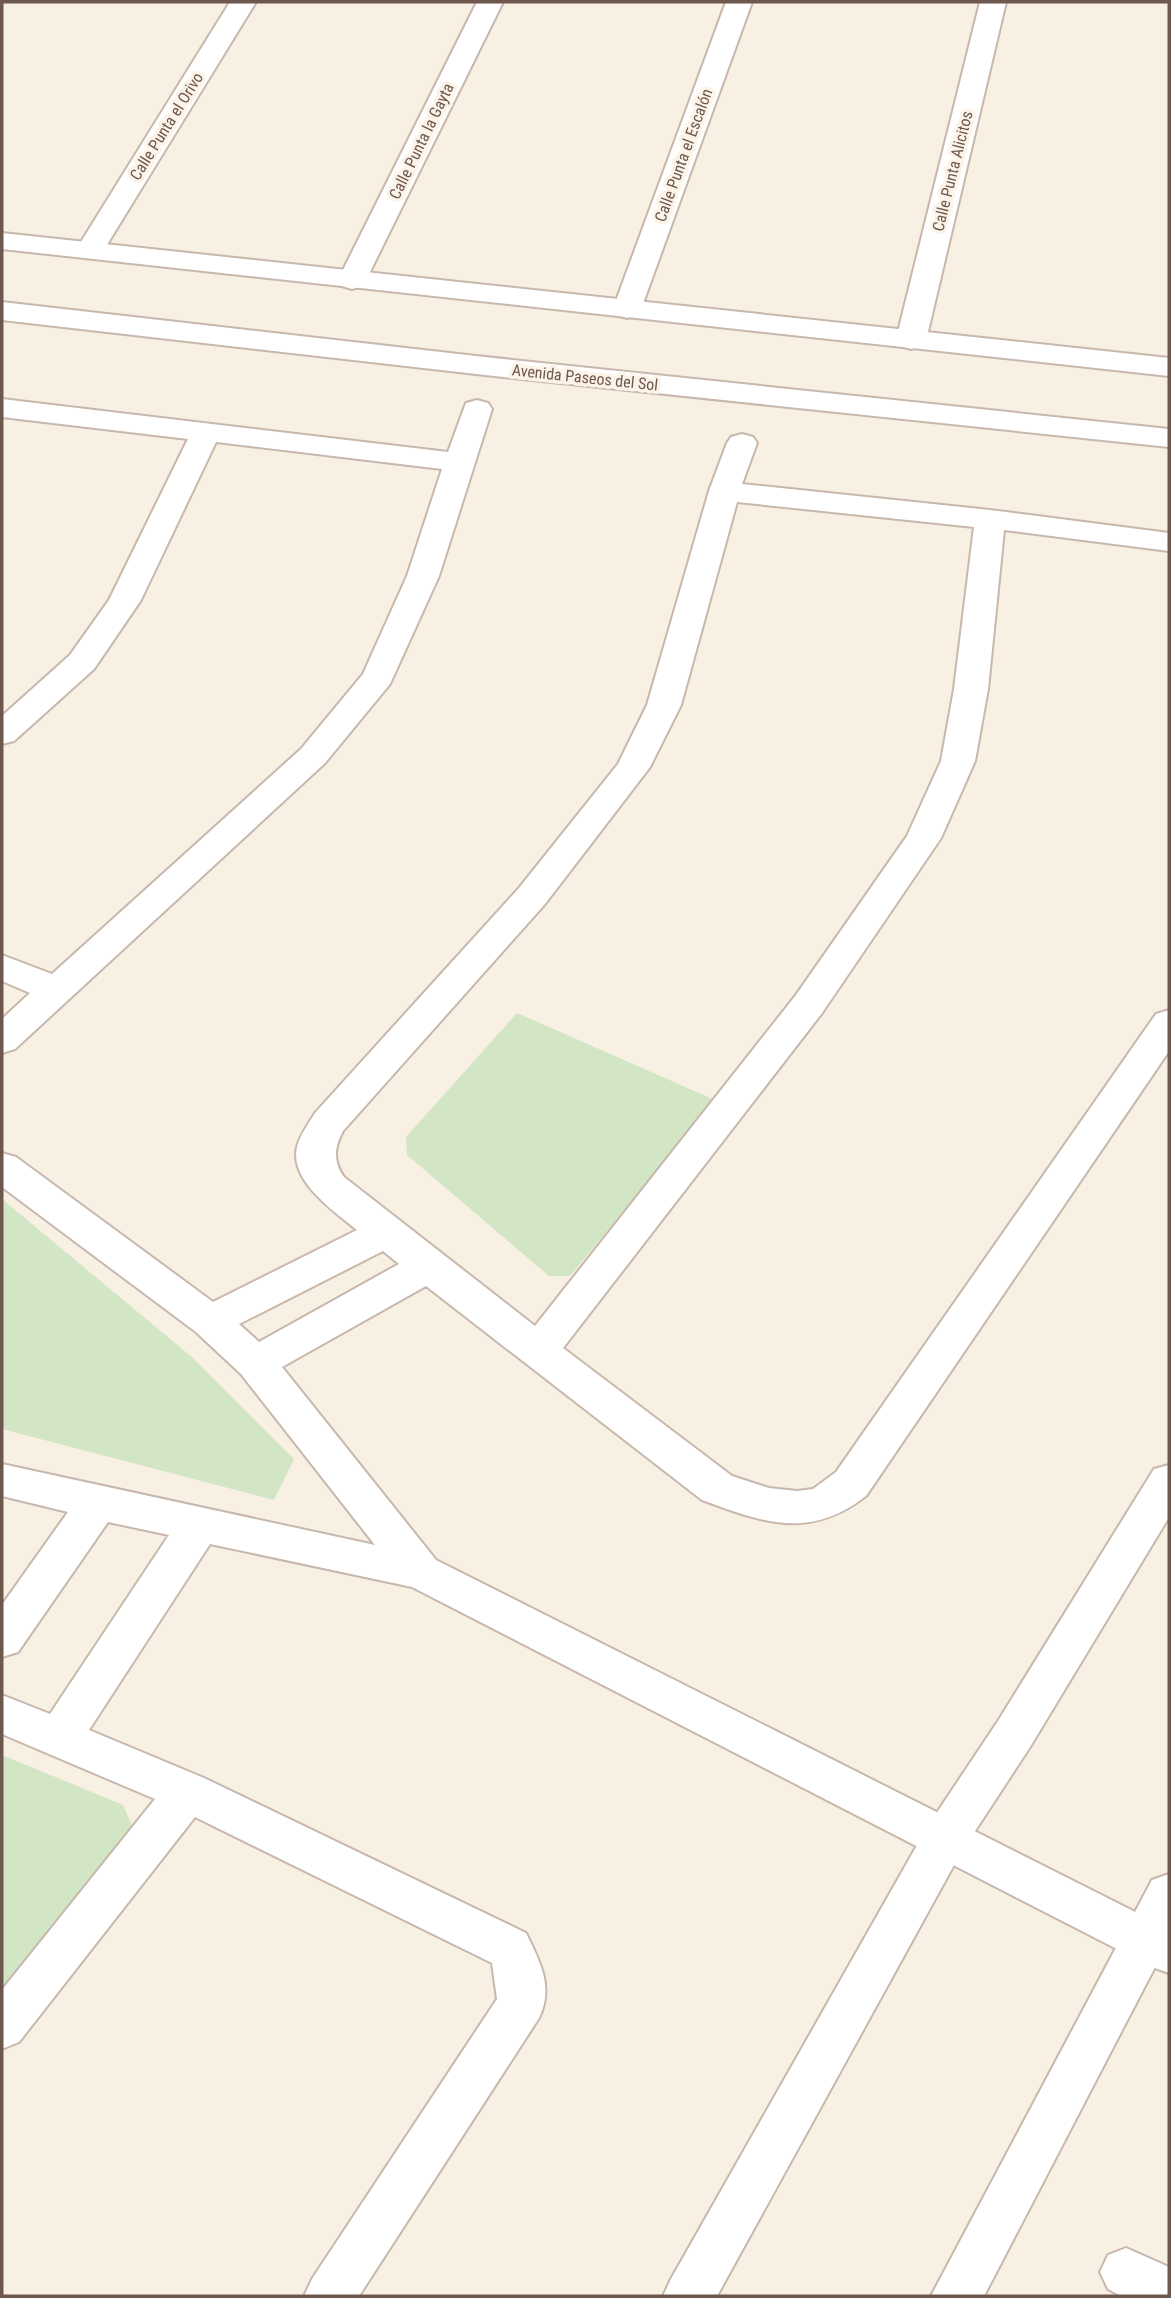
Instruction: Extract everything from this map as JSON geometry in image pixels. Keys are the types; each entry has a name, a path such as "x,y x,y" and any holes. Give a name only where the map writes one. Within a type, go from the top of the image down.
{"street":[{"name":"Calle Punta el Orivo","path":"90,250 243,2"},
{"name":"Calle Punta la Gayta","path":"352,280 490,2"},
{"name":"Calle Punta el Escalón","path":"627,309 739,2"},
{"name":"Calle Punta Alicitos","path":"911,340 993,2"},
{"path":"2,241 1169,367"},
{"name":"Avenida Paseos del Sol","path":"2,311 485,366 1169,438"},
{"path":"2,408 458,462"},
{"path":"2,1040 313,756 378,677 423,576 477,409"},
{"path":"2,734 82,662 125,600 206,432"},
{"path":"742,443 724,491 664,705 633,767 532,897 329,1122 319,1138 314,1156 318,1171 330,1187 388,1231 428,1266 717,1488 754,1503 790,1507 824,1503 851,1484 1169,1023"},
{"path":"724,491 990,519 1169,542"},
{"path":"540,1350 808,1004 924,838 958,761 971,689 990,519"},
{"path":"2,967 56,990"},
{"path":"2,1167 210,1321 255,1363 421,1572"},
{"path":"210,1321 388,1231"},
{"path":"255,1363 428,1266"},
{"path":"2,1480 421,1572 944,1840 1158,1946"},
{"path":"689,2296 944,1840 1014,1734 1169,1481"},
{"path":"2,1639 98,1503"},
{"path":"61,1736 199,1525"},
{"path":"2,1714 61,1736 188,1792 509,1948 519,1969 522,2003 330,2296"},
{"path":"2,2027 188,1792"},
{"path":"957,2296 1158,1946 1169,1894"}],"green space":[{"path":"517,1013 715,1100 570,1276 549,1276 407,1155 406,1137"},
{"path":"2,1199 193,1358 294,1459 274,1500 2,1429"},
{"path":"2,1755 123,1805 133,1828 2,1995"}]}
